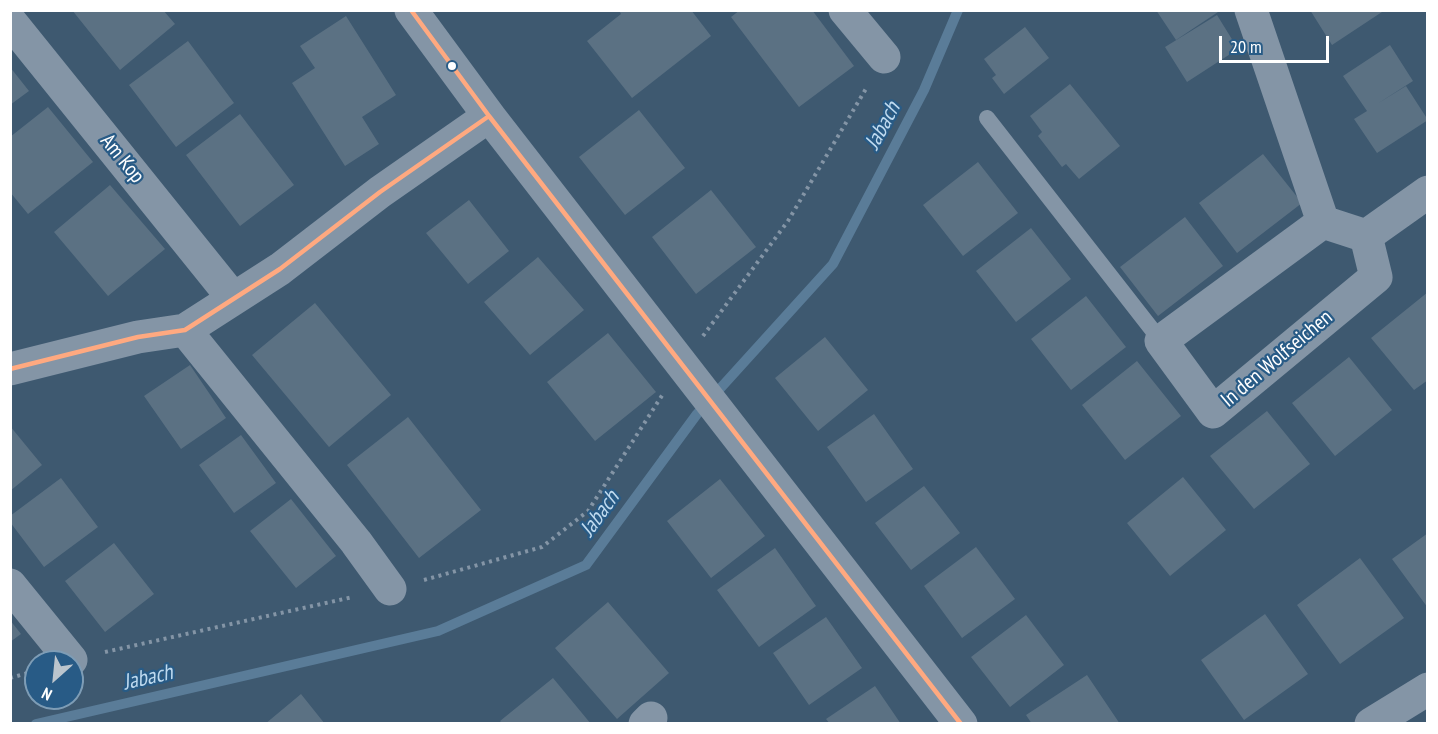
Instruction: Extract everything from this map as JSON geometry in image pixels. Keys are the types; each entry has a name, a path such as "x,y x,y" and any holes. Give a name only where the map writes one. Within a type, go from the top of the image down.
{"street":[{"path":"411,10 489,116 961,723"},
{"path":"845,10 884,57"},
{"path":"1251,10 1323,222"},
{"name":"Am Kop","path":"10,21 233,298"},
{"path":"10,369 138,337 185,330 280,269 380,192 489,116"},
{"path":"1323,222 1366,236 1428,192"},
{"path":"1161,341 1323,222"},
{"name":"In den Wolfseichen","path":"1161,341 1213,412 1376,277 1366,236"},
{"path":"185,330 356,542 390,589"},
{"path":"10,585 63,650"},
{"path":"1371,723 1428,689"}],"lane":[{"name":"In den Wolfseichen","path":"987,118 1161,341"}],"path":[{"path":"84,657 390,589 542,547 588,511 788,221 884,57"}],"building":[{"path":"72,10 163,10 175,24 120,70"},
{"path":"619,10 691,10 711,36 632,98 587,41 621,14"},
{"path":"740,10 812,10 854,66 799,107 731,17"},
{"path":"1156,10 1221,10 1176,40"},
{"path":"1310,10 1385,10 1332,45"},
{"path":"1217,15 1238,49 1187,82 1165,47"},
{"path":"346,16 396,95 362,117 379,144 345,166 292,83 315,68 300,46"},
{"path":"1025,27 1049,58 1004,94 992,78 996,75 984,59"},
{"path":"188,41 234,103 176,147 129,85"},
{"path":"1390,45 1413,81 1377,104 1406,86 1428,120 1377,153 1354,119 1367,111 1343,76"},
{"path":"10,67 29,91 10,105"},
{"path":"1070,84 1120,146 1079,179 1066,164 1062,167 1038,136 1042,132 1030,116"},
{"path":"48,107 93,162 28,214 10,192 10,137"},
{"path":"639,110 685,168 625,215 579,157"},
{"path":"240,114 294,185 240,226 186,155"},
{"path":"1263,154 1302,203 1237,253 1199,203"},
{"path":"978,162 1018,213 963,256 923,205"},
{"path":"110,185 165,249 108,296 54,232"},
{"path":"711,190 756,247 696,294 652,237"},
{"path":"469,200 509,251 468,284 426,233"},
{"path":"1185,217 1223,266 1158,316 1120,267"},
{"path":"1031,228 1071,279 1016,322 976,271"},
{"path":"538,257 584,310 530,355 484,302"},
{"path":"1428,292 1428,380 1414,390 1371,338"},
{"path":"1086,296 1126,347 1071,390 1031,339"},
{"path":"315,303 391,395 329,447 252,355"},
{"path":"608,333 656,392 595,441 547,382"},
{"path":"825,337 868,390 818,431 775,378"},
{"path":"1349,357 1392,410 1335,456 1292,403"},
{"path":"1137,361 1181,416 1125,460 1082,405"},
{"path":"190,365 226,418 181,449 144,396"},
{"path":"1267,411 1310,464 1254,509 1210,456"},
{"path":"874,414 913,469 866,502 827,447"},
{"path":"408,417 481,510 419,558 347,465"},
{"path":"10,426 42,465 10,491"},
{"path":"241,435 276,483 234,513 199,465"},
{"path":"1183,477 1226,530 1170,576 1127,523"},
{"path":"61,478 98,527 44,567 10,522 10,516"},
{"path":"720,479 765,536 711,578 667,521"},
{"path":"924,486 960,533 911,570 875,523"},
{"path":"291,499 336,556 296,588 250,531"},
{"path":"1428,533 1428,608 1392,559"},
{"path":"114,543 154,594 105,632 65,581"},
{"path":"976,547 1015,599 962,638 924,586"},
{"path":"775,548 816,606 759,647 717,590"},
{"path":"1360,558 1404,618 1340,664 1297,605"},
{"path":"608,602 669,673 617,719 555,648"},
{"path":"1265,614 1308,674 1244,720 1201,660"},
{"path":"1026,615 1064,665 1010,707 971,657"},
{"path":"826,617 862,668 809,705 773,653"},
{"path":"10,620 21,634 10,642"},
{"path":"1087,675 1120,724 1032,724 1026,715"},
{"path":"553,678 591,724 502,724 500,721"},
{"path":"875,686 901,724 830,724 826,719"},
{"path":"301,694 325,724 265,724"}],"waterway":[{"name":"Jabach","path":"36,724 438,631 586,565 697,414 833,264 924,90 958,10"}],"transit line":[{"path":"411,10 489,116 961,724"},
{"path":"10,369 138,337 185,330 280,269 380,192 489,116"}]}
